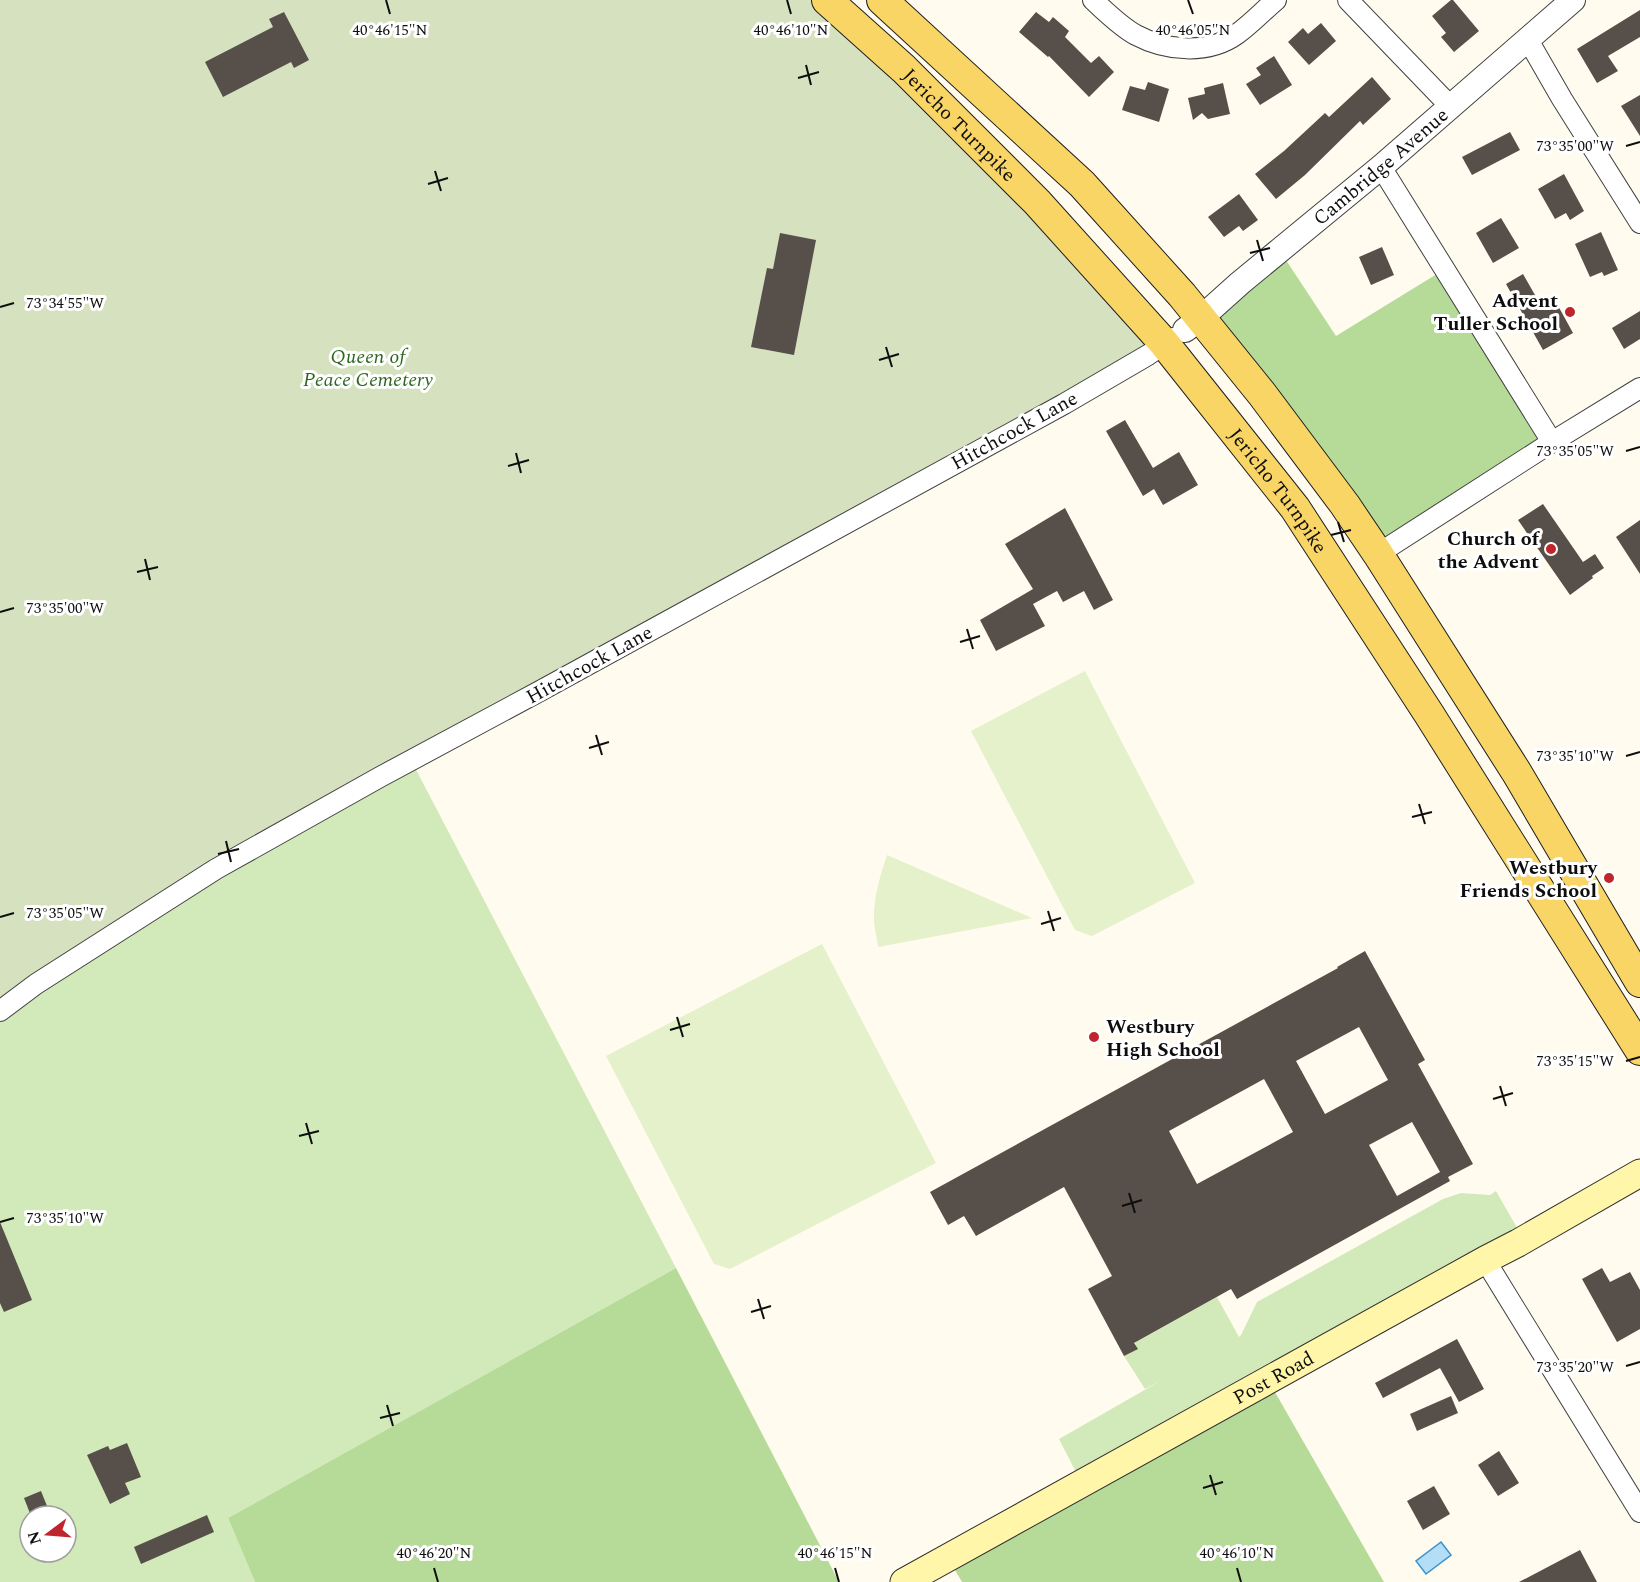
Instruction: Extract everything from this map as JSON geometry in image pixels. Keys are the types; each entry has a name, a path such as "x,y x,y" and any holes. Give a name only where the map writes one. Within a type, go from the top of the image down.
{"main road":[{"name":"Jericho Turnpike","path":"827,0 904,69 1037,202 1183,331 1262,394 1345,505 1378,554 1517,773 1640,982"},
{"name":"Jericho Turnpike","path":"882,0 1082,184 1183,331 1294,508 1429,714 1640,1050"},
{"path":"1429,714 1465,692"},
{"name":"Post Road","path":"904,1582 1518,1243 1640,1173"}],"street":[{"path":"1093,0 1134,34 1154,44 1178,49 1203,47 1236,35 1275,0"},
{"path":"1348,0 1450,106"},
{"name":"Cambridge Avenue","path":"1183,331 1382,168 1573,0"},
{"path":"1527,40 1640,223"},
{"path":"1382,168 1552,442"},
{"name":"Hitchcock Lane","path":"0,1011 36,984 226,864 380,777 1064,404 1183,331"},
{"path":"1378,554 1640,388"},
{"path":"1485,1260 1640,1512"}],"green space":[{"name":"Queen of Peace Cemetery","path":"0,0 827,0 1164,343 380,777 0,1011"},
{"path":"1280,251 1336,336 1445,269 1552,442 1378,554 1201,318"},
{"path":"1085,671 1195,883 1092,936 1075,930 971,731"},
{"path":"411,760 676,1268 228,1518 255,1582 0,1582 0,1011"},
{"path":"887,855 1032,918 878,947 874,922 875,905"},
{"path":"822,944 936,1163 730,1269 714,1264 606,1056"},
{"path":"1496,1191 1524,1240 1082,1484 1059,1439 1162,1380 1145,1389 1124,1356 1136,1342 1217,1297 1239,1337 1257,1302 1443,1199 1461,1193 1490,1195"},
{"path":"676,1268 839,1582 255,1582 228,1518"},
{"path":"1268,1380 1384,1582 962,1582 948,1558"}],"water":[{"path":"1441,1542 1451,1555 1426,1574 1416,1561"}],"building":[{"path":"1451,0 1479,31 1454,52 1441,37 1446,33 1432,16"},
{"path":"1640,10 1640,37 1608,56 1618,71 1597,83 1577,49"},
{"path":"284,12 309,60 294,68 291,62 223,97 205,62 273,27 269,19"},
{"path":"1036,12 1049,22 1053,17 1069,31 1065,37 1091,63 1099,56 1114,72 1089,97 1049,56 1019,32"},
{"path":"1321,23 1336,41 1309,65 1288,42 1303,28 1308,34"},
{"path":"1274,56 1292,85 1260,105 1246,84 1261,75 1256,68"},
{"path":"1372,77 1391,99 1363,125 1360,121 1305,175 1276,199 1255,174 1325,113 1329,117"},
{"path":"1148,82 1169,89 1159,122 1122,110 1130,86 1145,90"},
{"path":"1223,83 1230,114 1208,119 1202,113 1193,120 1188,98 1205,94 1204,88"},
{"path":"1640,95 1640,136 1621,106"},
{"path":"1510,132 1520,150 1472,175 1462,157"},
{"path":"1564,174 1584,211 1570,220 1566,213 1555,219 1538,189"},
{"path":"1239,194 1258,220 1243,231 1239,226 1224,237 1208,217"},
{"path":"1501,218 1519,248 1493,263 1476,233"},
{"path":"1601,232 1618,270 1604,276 1602,272 1590,277 1575,244"},
{"path":"780,233 816,240 794,355 751,347 767,268 773,269"},
{"path":"1382,247 1394,275 1371,285 1359,257"},
{"path":"1523,274 1543,309 1556,302 1573,333 1543,350 1506,284"},
{"path":"1640,311 1640,339 1624,349 1612,328"},
{"path":"1125,420 1153,468 1179,452 1198,485 1163,505 1154,489 1143,496 1106,431"},
{"name":"Church of the Advent","path":"1543,504 1583,562 1595,554 1604,568 1570,595 1518,520"},
{"path":"1065,508 1113,600 1094,610 1084,591 1063,602 1057,591 1033,604 1045,626 996,651 980,620 1033,589 1005,544"},
{"path":"1640,520 1640,574 1616,537"},
{"path":"1365,951 1425,1060 1418,1064 1473,1164 1448,1177 1450,1181 1237,1299 1231,1289 1134,1343 1138,1349 1124,1356 1088,1289 1112,1276 1064,1187 976,1236 964,1216 948,1225 930,1192","holes":["1359,1027 1388,1080 1325,1114 1296,1061","1264,1079 1293,1132 1197,1184 1169,1131","1412,1122 1440,1172 1397,1196 1369,1145"]},
{"path":"0,1222 32,1300 4,1312 0,1303"},
{"path":"1602,1268 1610,1282 1630,1272 1640,1290 1640,1329 1617,1342 1582,1279"},
{"path":"1457,1339 1484,1389 1459,1402 1440,1368 1383,1398 1375,1383"},
{"path":"1451,1396 1458,1413 1417,1431 1410,1414"},
{"path":"127,1443 141,1477 125,1483 130,1494 110,1504 87,1455 108,1446 110,1450"},
{"path":"1499,1451 1519,1483 1498,1496 1478,1465"},
{"path":"1434,1486 1450,1514 1423,1530 1407,1501"},
{"path":"41,1491 46,1504 26,1504 24,1498"},
{"path":"207,1515 214,1532 141,1564 134,1547"},
{"path":"1580,1550 1597,1582 1519,1582"}],"place":[{"name":"Advent Tuller School","path":"1570,312"},
{"name":"Church of the Advent","path":"1551,549"},
{"name":"Westbury Friends School","path":"1609,878"},
{"name":"Westbury High School","path":"1094,1037"}]}
